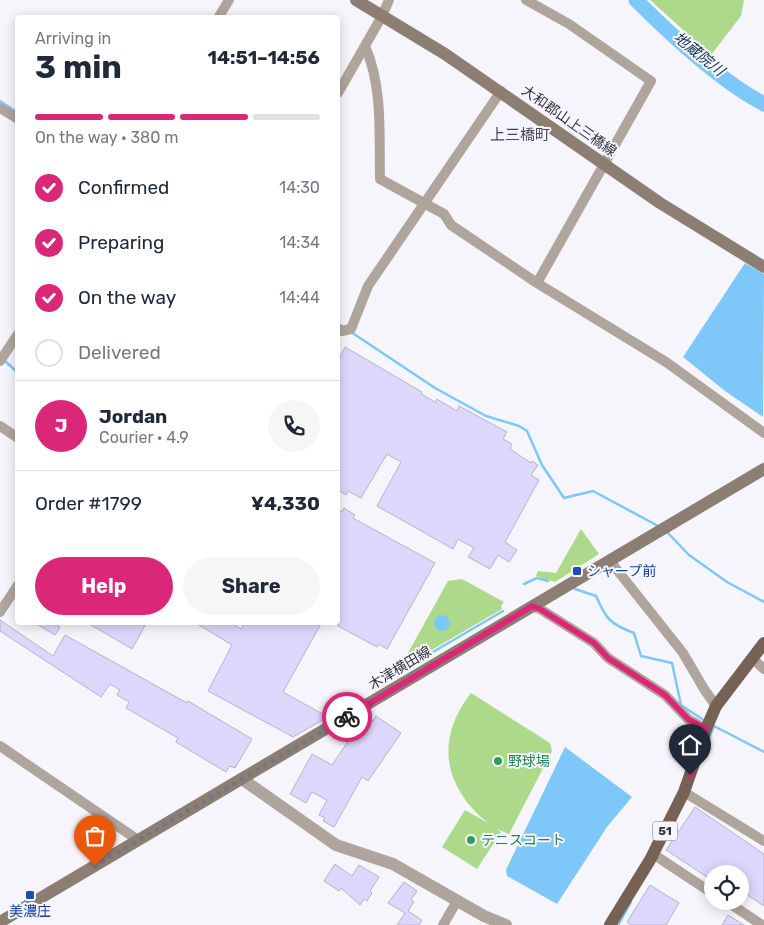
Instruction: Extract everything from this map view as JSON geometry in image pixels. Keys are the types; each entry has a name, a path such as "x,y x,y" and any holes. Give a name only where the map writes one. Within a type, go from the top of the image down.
{"main road":[{"name":"大和郡山上三橋線","path":"356,0 445,54 660,203 764,268"},
{"name":"木津横田線","path":"0,922 764,469"},
{"name":"51","path":"610,925 653,854 684,792 716,706 764,643"}],"street":[{"path":"220,15 229,0"},
{"path":"340,89 382,16 389,0"},
{"path":"526,0 569,24 651,81 537,283"},
{"path":"364,46 372,63 377,84 380,179 444,214 452,225 537,283 666,362 764,433"},
{"path":"344,329 368,286 500,92"},
{"path":"0,108 15,117"},
{"path":"2,359 15,339"},
{"path":"0,426 15,436"},
{"path":"610,561 683,653 716,706"},
{"path":"0,612 15,589"},
{"path":"532,606 540,609 594,643 608,658 665,695 688,719 706,729"},
{"path":"752,658 764,669"},
{"path":"0,746 138,840"},
{"path":"242,779 336,845 393,864 457,901 506,925"},
{"path":"684,792 764,841"},
{"path":"653,854 704,888"},
{"path":"443,925 457,901"},
{"path":"740,910 762,925"}],"green space":[{"path":"650,0 744,0 741,16 711,55"},
{"path":"581,529 599,554 555,582 536,576 538,571 556,573"},
{"path":"462,579 504,602 501,606 502,609 399,669 448,581"},
{"name":"野球場","path":"471,693 550,743 552,751 509,834 497,829 501,832 477,869 442,847 465,810 488,823 461,794 453,778 449,762 452,728 460,710"}],"water":[{"path":"745,263 764,274 763,417 725,391 683,357"},
{"path":"439,615 445,615 450,620 448,629 439,631 434,626 434,620"},
{"path":"565,747 632,797 607,827 557,904 507,876 506,870"}],"building":[{"path":"345,347 422,392 421,394 435,402 437,399 457,411 459,406 507,432 503,439 512,444 510,449 531,463 532,461 538,465 531,475 539,480 505,542 517,550 509,562 498,555 490,569 468,557 474,548 458,539 453,549 377,506 401,462 387,454 361,498 348,491 346,495 340,491 340,357"},
{"path":"344,508 355,515 353,518 435,563 387,649 378,644 377,647 338,626 340,625 340,510 342,512"},
{"path":"0,620 53,656 65,635 187,703 188,701 252,739 235,768 230,766 226,772 176,742 178,738 126,708 129,702 117,695 120,690 110,684 101,697 0,631"},
{"path":"38,625 57,625 60,627 55,635"},
{"path":"91,625 145,625 132,649"},
{"path":"199,625 234,625 241,629 243,625 320,625 283,692 328,717 293,737 208,691 232,645"},
{"path":"376,716 401,733 368,781 362,777 334,827 323,821 325,818 319,815 327,800 312,792 306,803 290,794 312,754 332,765 361,722 364,724 368,718 373,721"},
{"path":"695,807 764,854 764,906 749,896 749,865 704,865 704,875 666,850"},
{"path":"94,818 101,823 93,834 86,829"},
{"path":"335,864 352,876 359,865 379,877 370,891 372,893 367,901 364,899 360,905 341,888 339,891 324,881"},
{"path":"404,882 417,891 411,900 414,902 408,911 422,920 419,925 397,925 405,913 388,903"},
{"path":"650,885 679,903 666,925 631,925 627,922"},
{"path":"728,915 744,925 722,925"}],"waterway":[{"name":"地蔵院川","path":"636,0 664,28 714,70 748,95 764,104"},
{"path":"0,101 15,111"},
{"path":"351,332 435,388 486,416 519,426 527,431 542,465 564,498 593,491 660,527"},
{"path":"4,360 15,370"},
{"path":"667,532 689,555 727,582 764,602"},
{"path":"524,584 537,578 548,581"},
{"path":"575,589 596,596 610,620 619,627 634,633 641,656 672,663 681,705 705,721"},
{"path":"394,672 404,669 503,611"},
{"path":"712,725 764,752"},
{"path":"707,744 714,726"},
{"path":"618,925 631,902"}],"way so far":[{"path":"95,866 347,717"}],"place":[{"name":"シャープ前","path":"577,571"},
{"name":"野球場","path":"498,761"},
{"name":"テニスコート","path":"471,840"},
{"name":"美濃庄","path":"30,895"}],"district":[{"name":"上三橋町","path":"520,135"}],"route":[{"path":"347,717 532,606 540,609 594,643 608,658 665,695 688,719 706,729 690,775"}]}
